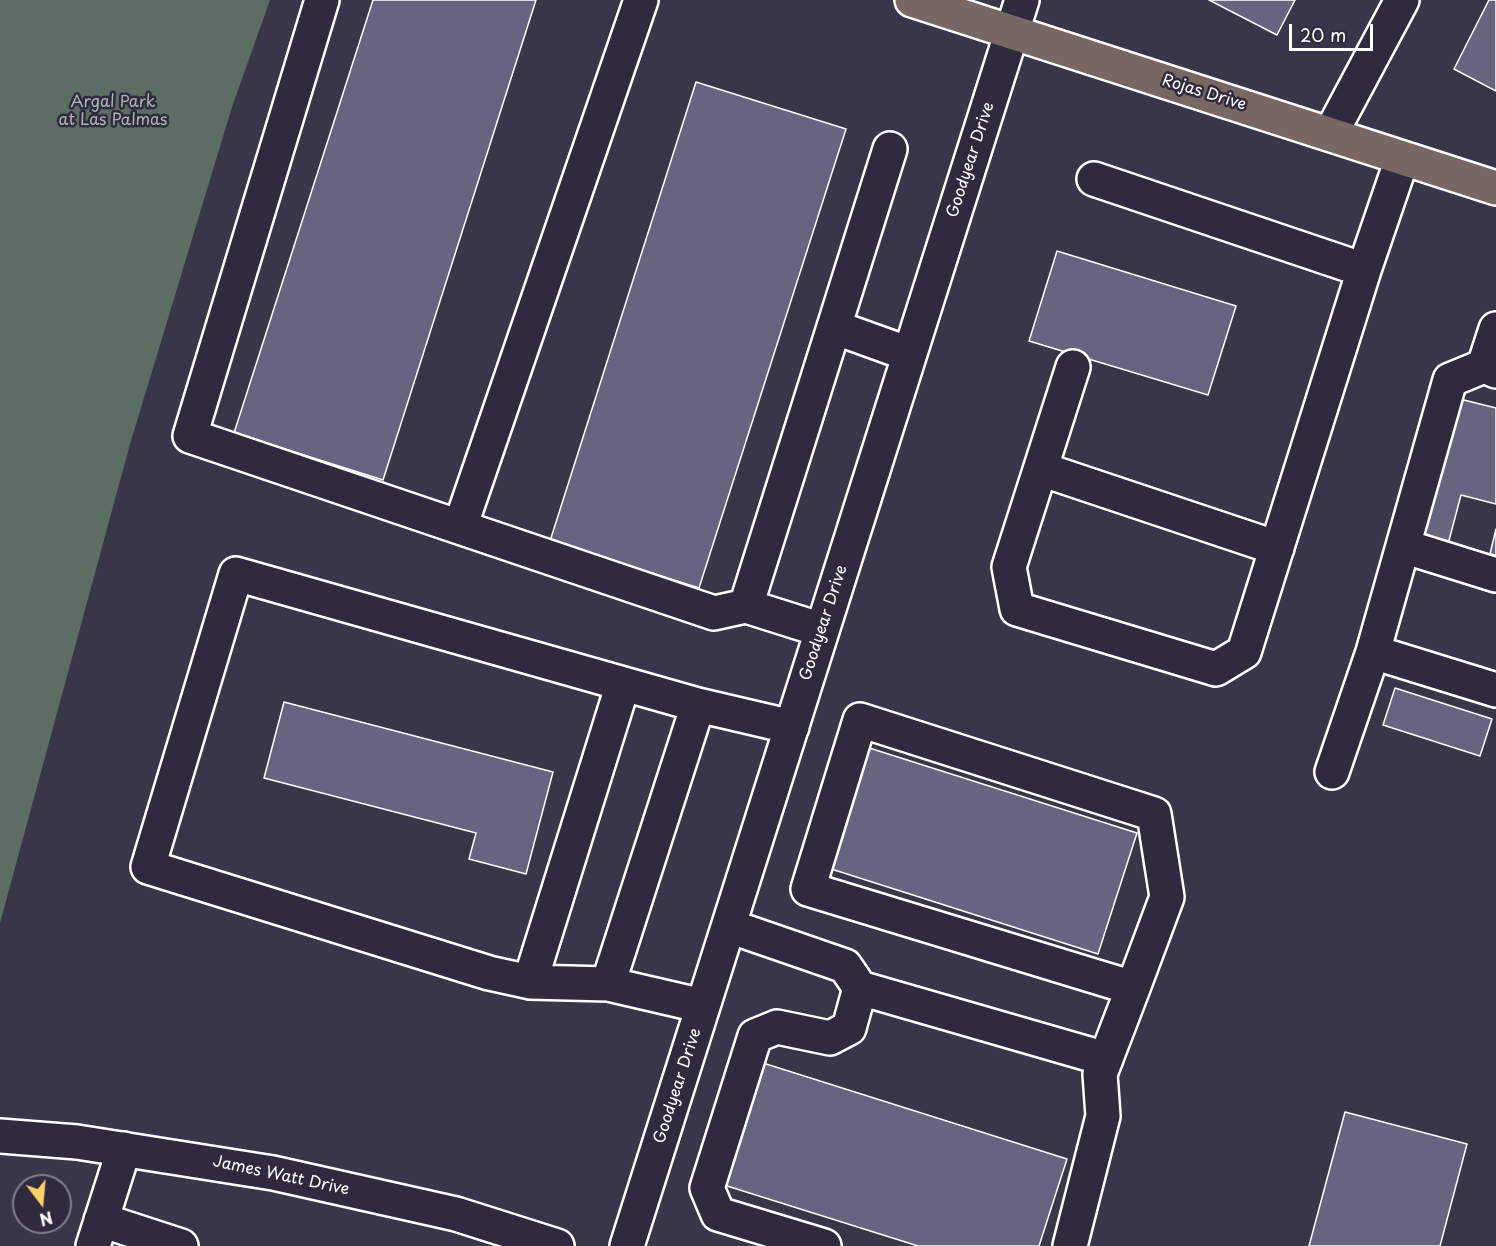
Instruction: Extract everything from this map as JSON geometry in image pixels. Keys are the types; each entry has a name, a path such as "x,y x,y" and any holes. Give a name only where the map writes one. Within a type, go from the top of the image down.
{"main road":[{"name":"Rojas Drive","path":"912,0 1496,188"}],"street":[{"path":"322,0 190,436 714,613 746,606 822,630"},
{"path":"460,527 641,0"},
{"name":"Goodyear Drive","path":"627,1246 1022,0"},
{"path":"1331,134 1402,0"},
{"path":"746,606 890,149"},
{"path":"1074,367 1009,567 1017,609 1216,669 1244,652 1364,270 1402,159"},
{"path":"1094,179 1364,270"},
{"path":"834,327 909,354"},
{"path":"1332,772 1373,652 1450,380 1490,369 1496,329"},
{"path":"1041,469 1277,548"},
{"path":"1402,546 1496,575"},
{"path":"703,1006 608,984 530,982 489,973 148,867 236,574 698,705 792,727"},
{"path":"1373,652 1496,690"},
{"path":"530,982 623,684"},
{"path":"608,984 698,705"},
{"path":"1070,1246 1103,1116 1100,1074 1133,988 1167,897 1154,814 861,720 808,889 1133,988"},
{"path":"729,926 845,966 860,987 1106,1059"},
{"path":"824,1246 733,1233 718,1214 707,1188 755,1036 777,1027 830,1038 849,1028 860,987"},
{"name":"James Watt Drive","path":"0,1136 124,1149 207,1161 319,1183 456,1214 557,1246"},
{"path":"124,1149 97,1233 181,1246"}],"green space":[{"name":"Argal Park at Las Palmas","path":"0,0 270,0 232,107 130,444 0,923"}],"building":[{"path":"373,0 536,0 383,480 234,433"},
{"path":"1209,0 1295,0 1277,35"},
{"path":"1489,0 1496,0 1496,91 1454,69"},
{"path":"696,82 846,129 699,588 550,541"},
{"path":"1057,251 1236,306 1208,395 1029,341"},
{"path":"1456,398 1496,408 1496,504 1461,495 1447,548 1419,541"},
{"path":"1496,529 1496,555 1490,554"},
{"path":"1395,688 1492,719 1480,756 1383,725"},
{"path":"284,702 553,772 526,874 469,859 476,833 264,778"},
{"path":"863,746 1137,833 1098,954 825,867"},
{"path":"763,1063 1067,1159 1039,1246 918,1246 724,1185"},
{"path":"1345,1112 1467,1144 1440,1246 1309,1246"}]}
